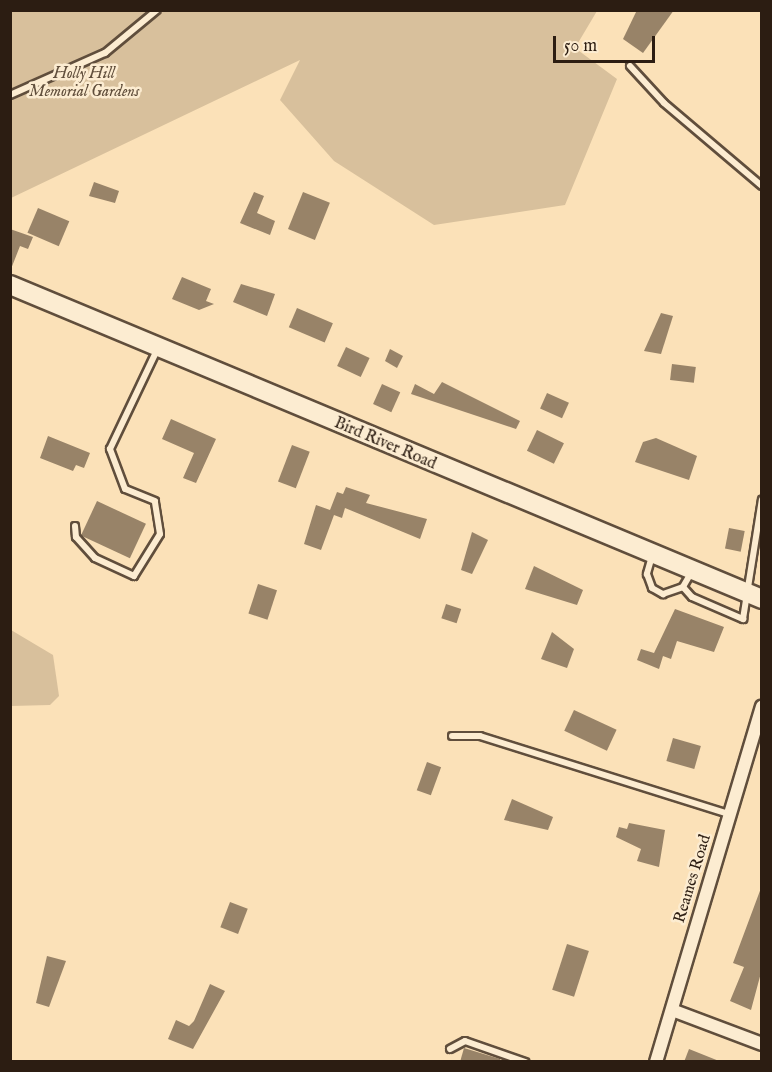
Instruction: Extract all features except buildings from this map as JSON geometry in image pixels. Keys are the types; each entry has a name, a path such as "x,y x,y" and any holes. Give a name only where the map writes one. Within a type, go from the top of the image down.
{"street":[{"name":"Bird River Road","path":"10,285 756,597"},
{"name":"Reames Road","path":"656,1062 762,706"},
{"path":"672,1010 762,1044"}],"lane":[{"path":"10,95 97,57 157,10"},
{"path":"630,66 672,110 762,186"},
{"path":"75,526 76,537 95,558 134,576 160,534 155,501 125,489 110,449 159,347"},
{"path":"683,587 697,600 743,619 756,597 762,499"},
{"path":"653,553 647,574 652,588 663,594 683,587 693,570"},
{"path":"452,736 480,736 729,814"},
{"path":"450,1048 465,1041 525,1062"}],"green space":[{"name":"Holly Hill Memorial Gardens","path":"11,11 597,11 575,48 617,79 565,205 434,225 334,161 280,100 300,60 11,198"},
{"path":"11,630 53,655 59,696 50,705 11,706"}]}
